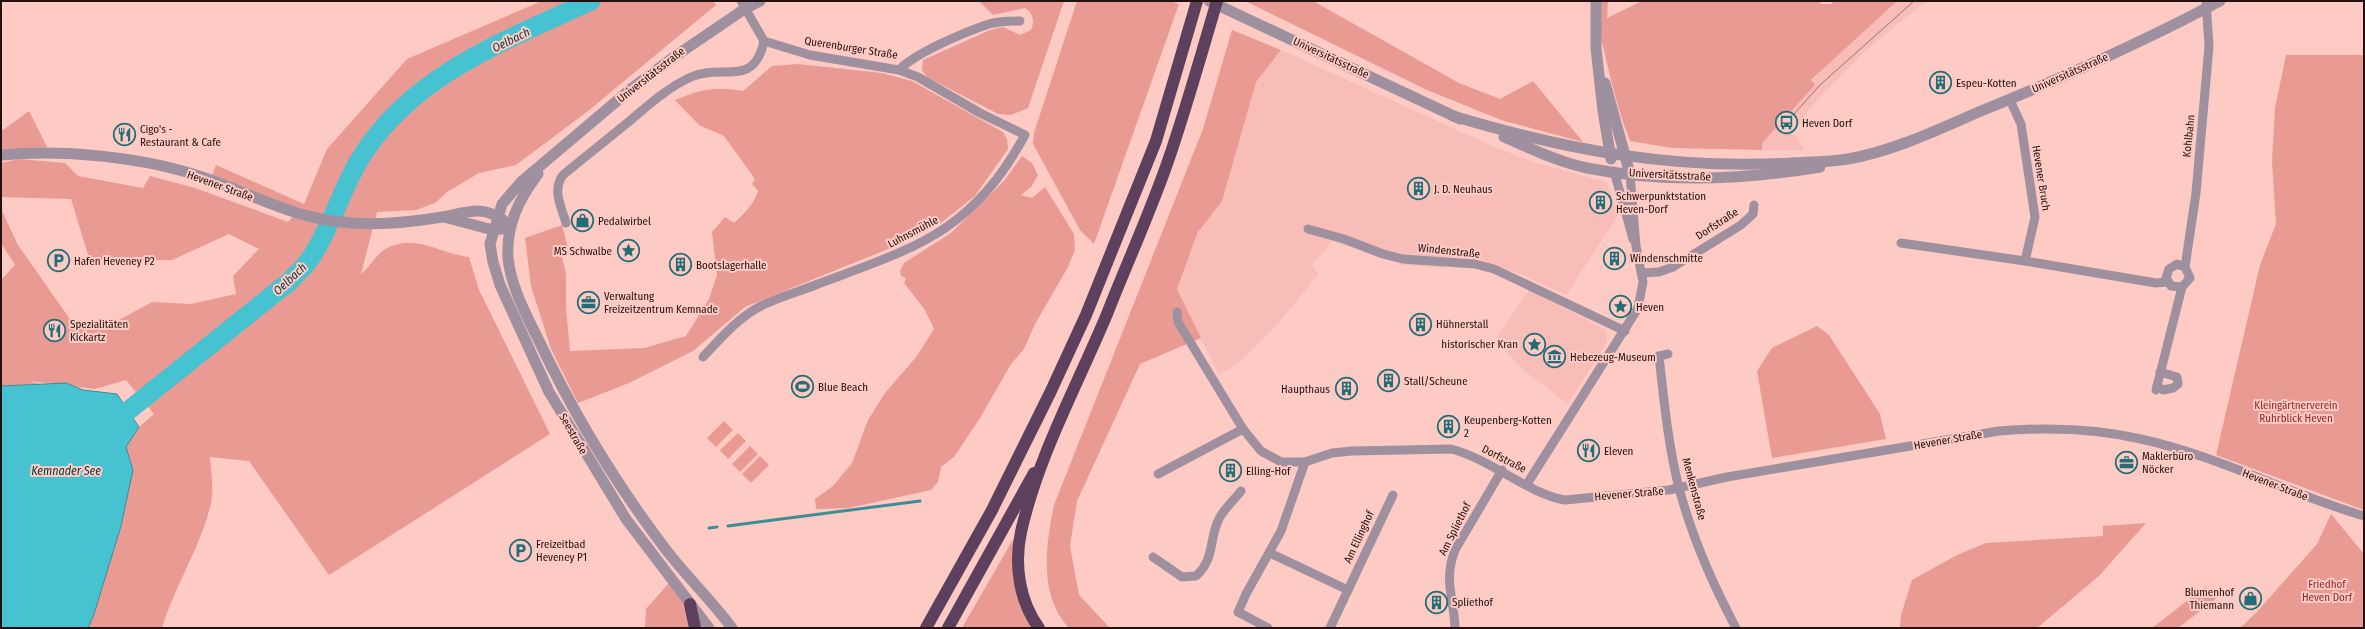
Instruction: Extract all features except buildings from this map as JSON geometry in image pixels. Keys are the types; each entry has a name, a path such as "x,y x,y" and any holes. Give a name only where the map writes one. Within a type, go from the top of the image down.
{"highway":[{"path":"926,628 992,510 1047,399 1086,315 1156,141 1197,1"},
{"path":"948,628 1048,448 1104,320 1168,162 1217,1"},
{"path":"1039,628 1030,612 1020,586 1018,554 1021,533 1048,448"},
{"path":"690,604 695,628"}],"street":[{"name":"Universitätsstraße","path":"498,216 502,204 511,192 549,158 631,90 743,4 760,1"},
{"name":"Universitätsstraße","path":"1209,1 1453,116 1560,160 1586,168 1661,177 1739,177 1805,170 1839,163 1847,159 1921,136 2010,100 2137,42 2207,4 2220,1"},
{"path":"1596,1 1596,41 1609,154 1614,171"},
{"path":"566,223 557,193 557,184 563,174 670,88 703,74 741,72 750,69 755,65 764,41 743,4"},
{"name":"Kohlbahn","path":"2160,372 2177,377 2178,384 2173,388 2163,390 2156,388 2160,372 2182,287 2190,278 2185,267 2195,200 2210,40 2207,4"},
{"name":"Querenburger Straße","path":"764,41 810,55 898,70 927,51 989,24 1002,21 1020,22"},
{"path":"1600,69 1611,101 1630,174"},
{"name":"Luhnsmühle","path":"703,357 729,329 759,307 902,253 938,235 982,198 1000,175 1025,135 980,113 918,78 898,70"},
{"name":"Hevener Bruch","path":"2010,100 2021,124 2035,217 2026,261"},
{"name":"Universitätsstraße","path":"1453,116 1540,141 1626,156 1724,165 1847,159"},
{"name":"Hevener Straße","path":"1,155 35,152 60,152 164,167 204,178 266,204 315,218 353,223 391,223 440,217"},
{"name":"Universitätsstraße","path":"510,228 520,199 549,158"},
{"name":"Dorfstraße","path":"1614,171 1630,231 1636,246"},
{"name":"Dorfstraße","path":"1243,429 1261,451 1281,462 1304,462 1332,453 1441,448 1464,452 1527,484 1625,331 1638,308 1641,295 1642,273 1636,246 1630,174"},
{"name":"Dorfstraße","path":"1642,273 1659,272 1677,265 1741,225 1753,214 1754,206"},
{"path":"440,217 480,211 498,216 510,228"},
{"name":"Seestraße","path":"498,216 490,244 495,273 549,392 612,499 709,628"},
{"path":"440,217 493,230 510,228"},
{"name":"Seestraße","path":"510,228 508,257 514,286 534,330 590,439 648,526 732,628"},
{"name":"Windenstraße","path":"1308,229 1344,239 1383,254 1403,259 1475,264 1494,269 1625,331"},
{"path":"1901,243 2026,261 2156,283 2168,282 2176,288 2182,287"},
{"path":"2168,282 2167,273 2172,266 2181,265 2185,267"},
{"path":"1158,474 1243,429 1178,322 1177,312"},
{"name":"Menkenstraße","path":"1668,354 1659,356 1669,436 1679,487 1708,574 1736,628"},
{"name":"Hevener Straße","path":"1527,484 1550,497 1565,500 1679,487 1727,477 1999,431 2033,428 2087,430 2123,435 2165,445 2364,516"},
{"path":"1268,628 1238,612 1246,594 1270,553 1281,530 1304,462"},
{"name":"Am Spliethof","path":"1455,628 1448,582 1450,562 1466,531 1502,470"},
{"path":"1153,557 1182,577 1196,576 1207,563 1212,552 1213,536 1219,518 1241,491"},
{"name":"Am Ellinghof","path":"1330,628 1393,495"},
{"path":"1270,553 1348,590"}],"shaded area":[{"path":"1897,1 1926,1 1866,50 1822,95 1791,131 1805,150 1762,150 1755,144 1810,83 1847,45"},
{"name":"J. D. Neuhaus","path":"1281,50 1492,146 1533,162 1607,182 1618,216 1566,295 1516,272 1468,256 1452,255 1446,268 1403,265 1332,241 1312,266 1319,274 1276,326 1238,364 1219,375 1177,289 1256,82"},
{"name":"Hebezeug-Museum","path":"1529,290 1606,330 1607,342 1568,404 1526,372 1495,340"}],"green space":[{"path":"542,1 713,1 716,5 588,111 516,165 479,173 447,192 435,203 416,210 377,212 361,274 383,250 397,244 418,243 469,257 479,290 550,434 329,575 249,461 210,457 212,492 207,519 195,551 167,612 162,628 88,628 94,614 133,470 126,447 139,427 154,414 126,380 95,389 29,381 39,384 1,386 1,280 15,265 1,243 1,209 18,245 74,325 119,320 152,302 191,304 236,294 233,276 259,249 229,234 172,260 90,261 71,199 1,197 1,163 19,159 65,163 78,176 143,188 150,176 195,188 288,222 299,210 212,176 216,165 304,204 327,149 407,59"},
{"path":"979,1 1064,1 1028,108 1011,115 998,114 927,77 922,70 923,60 990,30 1003,27 1020,35 1031,30 1033,23 1032,18 1030,13 1025,8 993,15"},
{"path":"1077,1 1170,1 1179,4 1094,244 1080,230 1033,144 1034,133"},
{"path":"1245,1 1313,1 1459,83 1500,99 1533,81 1583,142 1501,120 1427,90"},
{"path":"1591,1 1608,1 1607,18 1642,1 1820,1 1821,4 1831,4 1834,1 1897,1 1811,80 1815,85 1762,143 1762,150 1672,148 1630,141 1618,107"},
{"path":"1232,30 1281,50 1256,82 1222,201 1198,232 1177,289 1201,338 1140,364 1077,501 1070,546 1079,595 1110,628 1069,628 1059,615 1052,600 1047,569 1047,552 1054,505 1203,129"},
{"name":"Kleingärtnerverein Ruhrblick Heven","path":"2286,55 2364,55 2364,510 2216,455 2260,265 2276,224 2272,161 2275,108"},
{"path":"798,64 882,73 912,81 1003,132 1007,139 1008,149 975,196 942,222 903,243 745,307 693,351 629,383 578,403 551,349 531,286 525,238 562,225 568,248 560,250 566,273 566,308 570,351 644,348 686,336 709,299 717,275 712,232 725,217 734,223 751,204 758,191 752,184 755,179 724,136 699,125 675,100 701,91 725,89 743,91 772,66"},
{"path":"29,111 47,147 1,150 1,127 3,130"},
{"path":"1022,156 1032,163 1038,175 1031,187 1021,195 1032,198 1045,187 1074,234 1075,250 1068,267 1035,324 1024,349 1011,364 980,418 954,457 941,467 938,482 931,490 849,508 816,509 815,499 833,486 852,463 868,420 885,393 917,356 934,329 925,310 904,283 906,278 901,276 900,271 904,263 951,233 1004,181"},
{"path":"1817,326 1829,335 1880,414 1886,439 1772,458 1757,371 1772,348"},
{"path":"724,421 733,430 716,447 707,438"},
{"path":"738,433 746,441 728,459 720,450"},
{"path":"750,446 758,454 740,472 732,464"},
{"path":"760,456 769,465 751,483 742,474"},
{"name":"Friedhof Heven Dorf","path":"2331,514 2364,554 2364,628 2240,628 2256,613 2317,544"},
{"path":"2146,523 2099,576 2037,628 1900,628 1901,615 1912,580 1957,555 1986,543 2103,536 2103,526"},
{"path":"1015,536 1035,628 962,628"},
{"path":"669,583 688,606 692,628 645,628 646,609"},
{"path":"2205,587 2221,595 2178,628 2152,628"}],"water":[{"name":"Kemnader See","path":"66,383 83,390 117,394 139,427 126,447 133,470 121,526 94,614 88,628 1,628 1,386"}],"waterway":[{"name":"Oelbach","path":"109,426 290,281 303,268 325,234 349,179 363,154 385,126 409,101 436,80 465,62 496,45 591,1"},
{"path":"728,526 920,501"},
{"path":"709,528 717,527"}],"tram line":[{"path":"1785,124 1820,85 1914,1"}],"place":[{"name":"Espeu-Kotten","path":"1940,83"},
{"name":"Heven Dorf","path":"1787,123"},
{"name":"Cigo's - Restaurant & Cafe","path":"125,135"},
{"name":"J. D. Neuhaus","path":"1419,189"},
{"name":"Schwerpunktstation Heven-Dorf","path":"1601,202"},
{"name":"Pedalwirbel","path":"582,221"},
{"name":"MS Schwalbe","path":"628,251"},
{"name":"Windenschmitte","path":"1614,258"},
{"name":"Hafen Heveney P2","path":"59,261"},
{"name":"Bootslagerhalle","path":"681,265"},
{"name":"Verwaltung Freizeitzentrum Kemnade","path":"588,302"},
{"name":"Heven","path":"1620,307"},
{"name":"Hühnerstall","path":"1420,324"},
{"name":"Spezialitäten Kickartz","path":"54,330"},
{"name":"historischer Kran","path":"1534,344"},
{"name":"Hebezeug-Museum","path":"1555,357"},
{"name":"Stall/Scheune","path":"1388,381"},
{"name":"Blue Beach","path":"802,387"},
{"name":"Haupthaus","path":"1346,389"},
{"name":"Keupenberg-Kotten 2","path":"1449,426"},
{"name":"Eleven","path":"1589,451"},
{"name":"Maklerbüro Nöcker","path":"2127,462"},
{"name":"Elling-Hof","path":"1230,471"},
{"name":"Freizeitbad Heveney P1","path":"520,550"},
{"name":"Blumenhof Thiemann","path":"2250,598"},
{"name":"Spliethof","path":"1437,602"}]}
